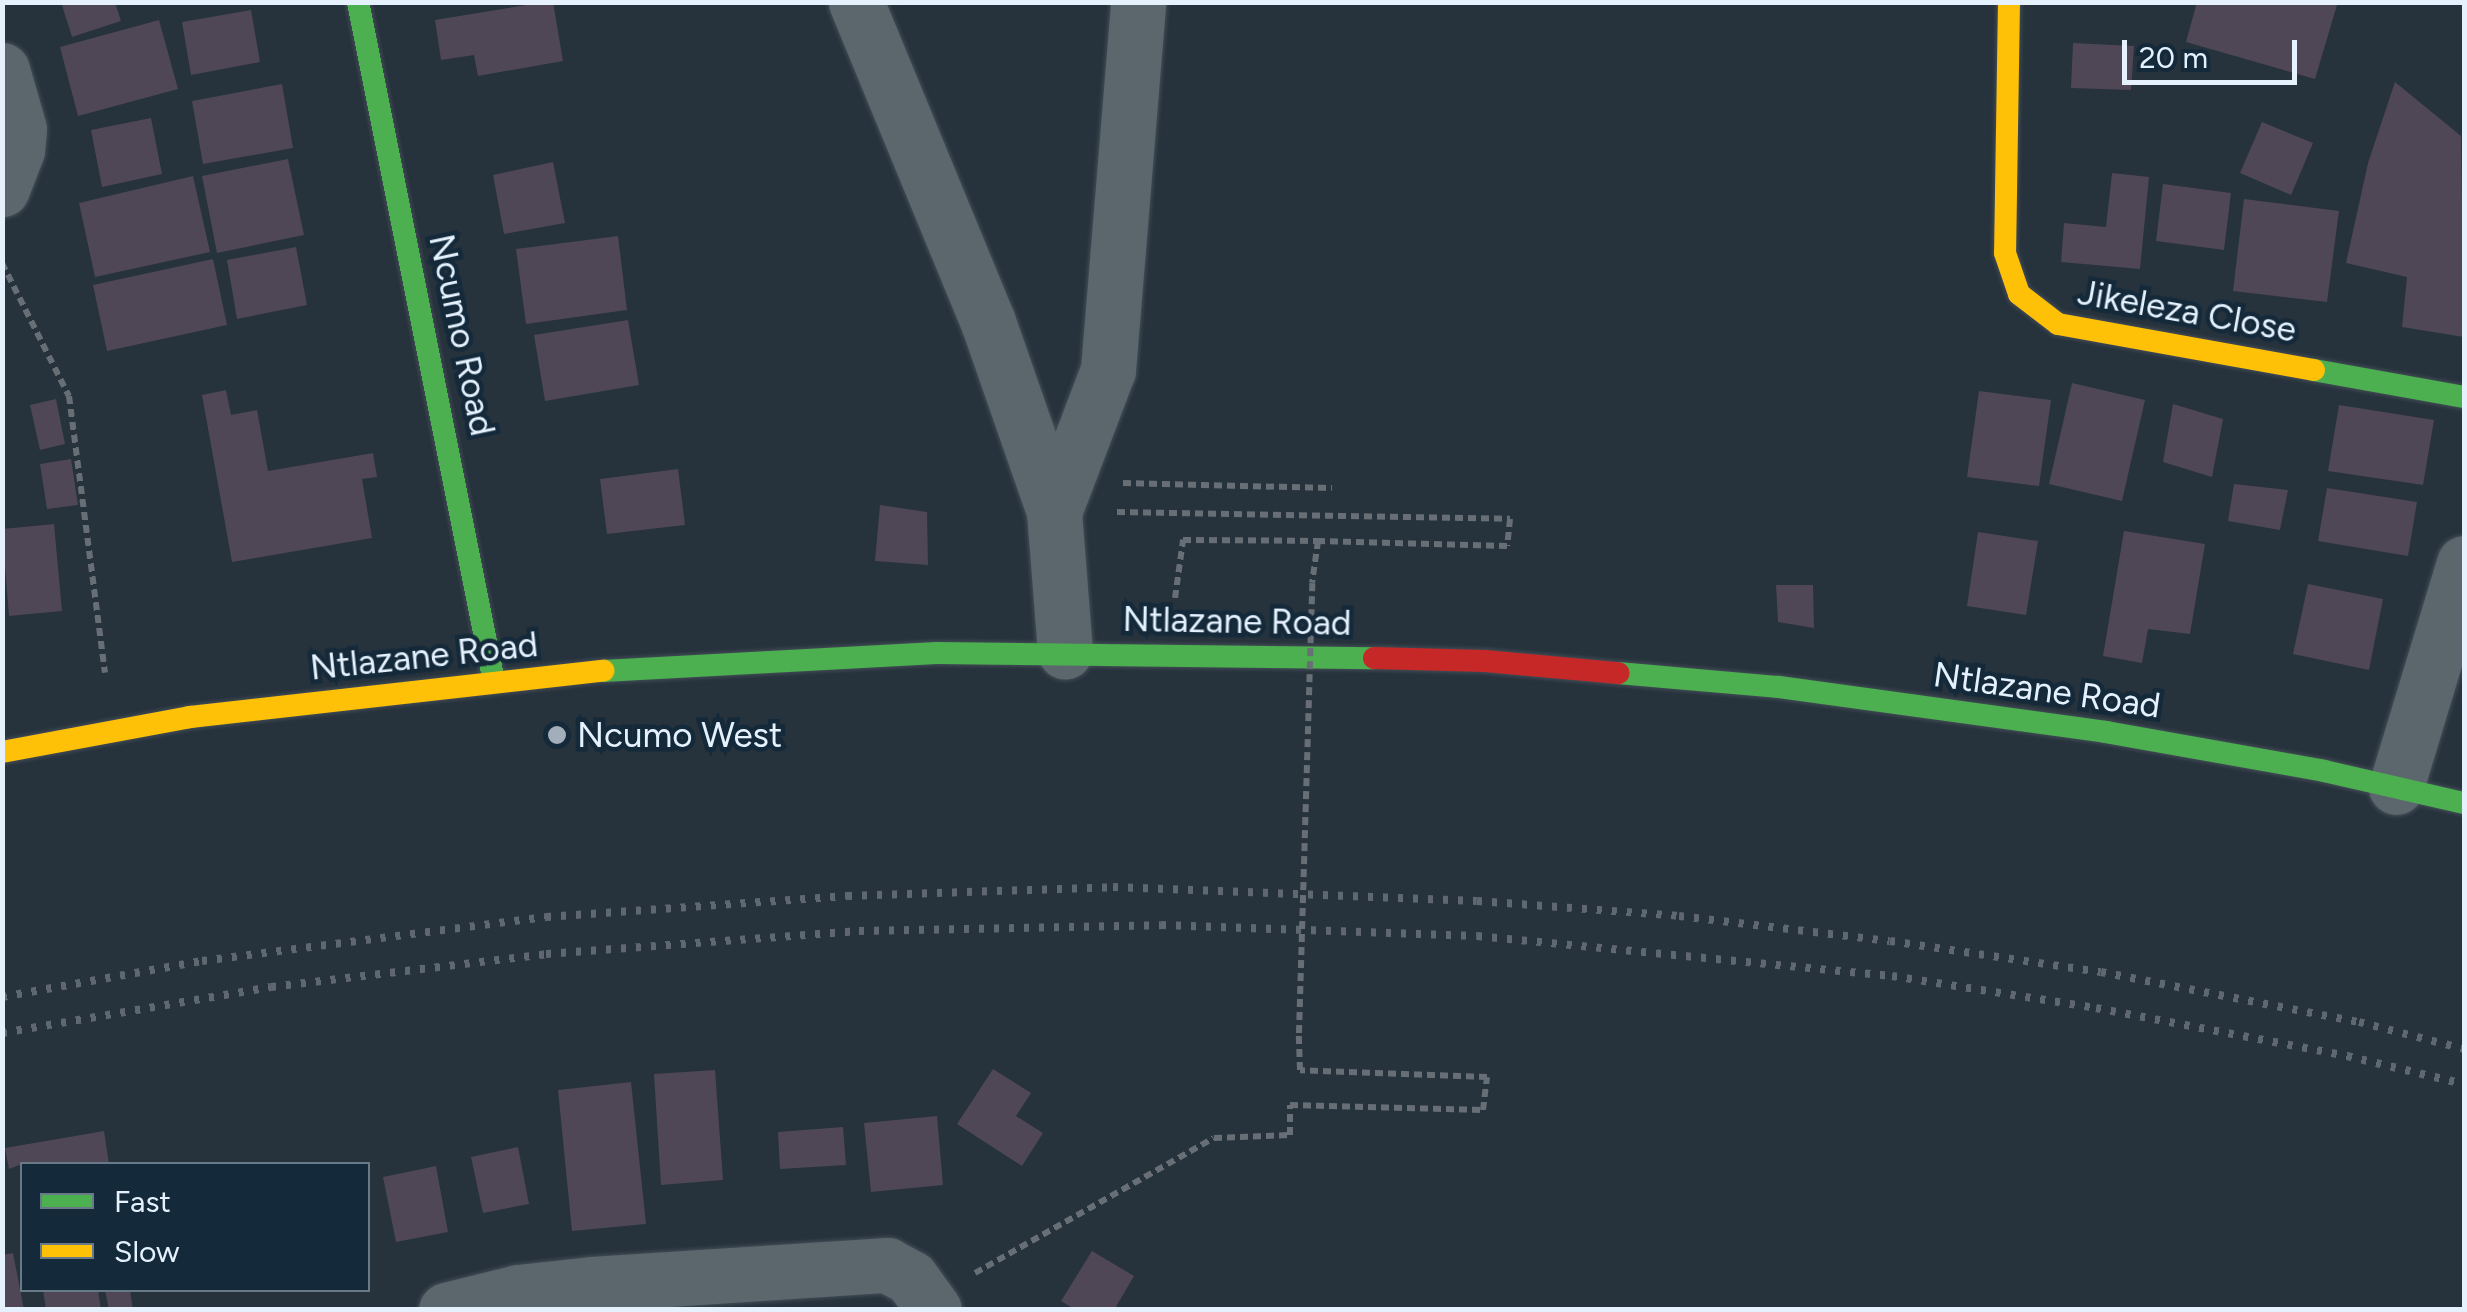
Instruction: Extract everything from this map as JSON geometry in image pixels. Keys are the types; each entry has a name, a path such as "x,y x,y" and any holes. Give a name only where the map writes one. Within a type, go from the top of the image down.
{"street":[{"name":"Ncumo Road","path":"358,2 494,682"},
{"path":"856,2 988,322 1054,512 1065,652"},
{"path":"1054,512 1108,370 1138,2"},
{"name":"Jikeleza Close","path":"2010,2 2005,253 2020,294 2029,305 2058,324 2464,397"},
{"path":"2,70 19,128 17,150 2,189"},
{"path":"2396,787 2464,563"},
{"name":"Ntlazane Road","path":"2,752 190,717 494,682 768,660 1065,652 1484,662 1780,687 2106,732 2464,803"},
{"path":"446,1310 518,1292 586,1297 887,1265 911,1278 932,1304"}],"path":[{"path":"2,263 69,396 108,690"},
{"path":"1114,482 1332,488"},
{"path":"1114,497 1113,512 1510,519 1507,546 1183,540 1174,608"},
{"path":"932,1304 1214,1138 1290,1134 1290,1105 1483,1110 1487,1077 1300,1070 1312,584 1318,541"}],"building":[{"path":"61,2 115,2 121,21 72,37"},
{"path":"553,2 563,61 478,76 474,55 441,60 435,20"},
{"path":"2197,2 2337,5 2315,79 2186,42"},
{"path":"251,10 260,62 191,75 182,22"},
{"path":"159,20 178,89 78,116 60,47"},
{"path":"2073,43 2134,46 2131,90 2071,88"},
{"path":"2395,82 2461,136 2464,337 2402,327 2407,277 2346,263 2368,163"},
{"path":"282,84 293,148 203,164 192,101"},
{"path":"151,118 162,174 102,187 91,130"},
{"path":"2262,122 2313,143 2291,195 2240,173"},
{"path":"288,159 304,235 217,253 202,176"},
{"path":"553,162 565,223 504,234 493,175"},
{"path":"2112,173 2149,177 2140,269 2061,262 2064,223 2106,227"},
{"path":"193,176 210,252 95,277 79,203"},
{"path":"2163,184 2231,193 2224,250 2156,241"},
{"path":"2244,199 2339,211 2327,302 2233,291"},
{"path":"618,236 627,310 526,324 516,249"},
{"path":"296,247 307,305 237,319 227,260"},
{"path":"213,259 227,325 107,351 93,285"},
{"path":"628,320 639,385 545,401 534,335"},
{"path":"2072,383 2145,400 2122,501 2049,484"},
{"path":"226,390 231,415 257,410 268,471 373,453 377,477 362,479 372,538 232,562 202,395"},
{"path":"1979,391 2051,400 2039,486 1967,477"},
{"path":"56,399 65,444 40,450 30,405"},
{"path":"2173,404 2223,419 2212,477 2163,462"},
{"path":"2339,405 2434,420 2423,485 2328,471"},
{"path":"71,459 78,505 47,509 40,464"},
{"path":"678,469 685,525 607,534 600,479"},
{"path":"2234,484 2288,490 2280,530 2228,521"},
{"path":"2327,488 2417,502 2408,556 2318,541"},
{"path":"880,505 927,512 928,565 875,561"},
{"path":"54,524 62,611 9,616 2,529"},
{"path":"2124,531 2205,544 2190,634 2148,629 2142,663 2103,656"},
{"path":"1978,532 2038,541 2026,615 1967,606"},
{"path":"2308,584 2383,599 2369,670 2293,654"},
{"path":"1776,585 1813,585 1814,628 1778,622"},
{"path":"993,1069 1031,1093 1016,1116 1043,1133 1022,1166 957,1124"},
{"path":"715,1070 723,1180 661,1185 654,1074"},
{"path":"631,1082 646,1224 572,1231 558,1090"},
{"path":"937,1116 943,1185 871,1192 864,1123"},
{"path":"843,1127 846,1165 780,1169 778,1132"},
{"path":"104,1131 109,1162 20,1162 9,1169 5,1148"},
{"path":"518,1147 529,1204 483,1213 471,1157"},
{"path":"436,1166 448,1232 396,1242 383,1177"},
{"path":"1092,1251 1134,1276 1114,1310 1076,1310 1061,1301"},
{"path":"13,1253 24,1310 2,1310 2,1255"},
{"path":"43,1292 98,1292 101,1310 46,1310"},
{"path":"105,1292 130,1292 133,1310 109,1310"}],"railway":[{"path":"2,997 202,961 546,917 847,896 1113,887 1477,901 1679,916 1890,941 2101,972 2359,1022 2464,1049"},
{"path":"2,1033 271,987 546,954 859,931 1161,925 1477,936 1892,976 2096,1008 2347,1056 2464,1084"}],"traffic: fast":[{"path":"358,2 494,682"},
{"path":"2314,370 2464,397"},
{"path":"603,671 937,653 1374,658"},
{"path":"1618,673 1779,687 2106,732 2324,771 2464,803"}],"traffic: slow":[{"path":"2009,2 2005,253 2019,294 2058,324 2314,370"},
{"path":"2,752 190,717 603,671"}],"traffic: jam":[{"path":"1374,658 1485,661 1618,673"}],"place":[{"name":"Ncumo West","path":"557,735"}]}
